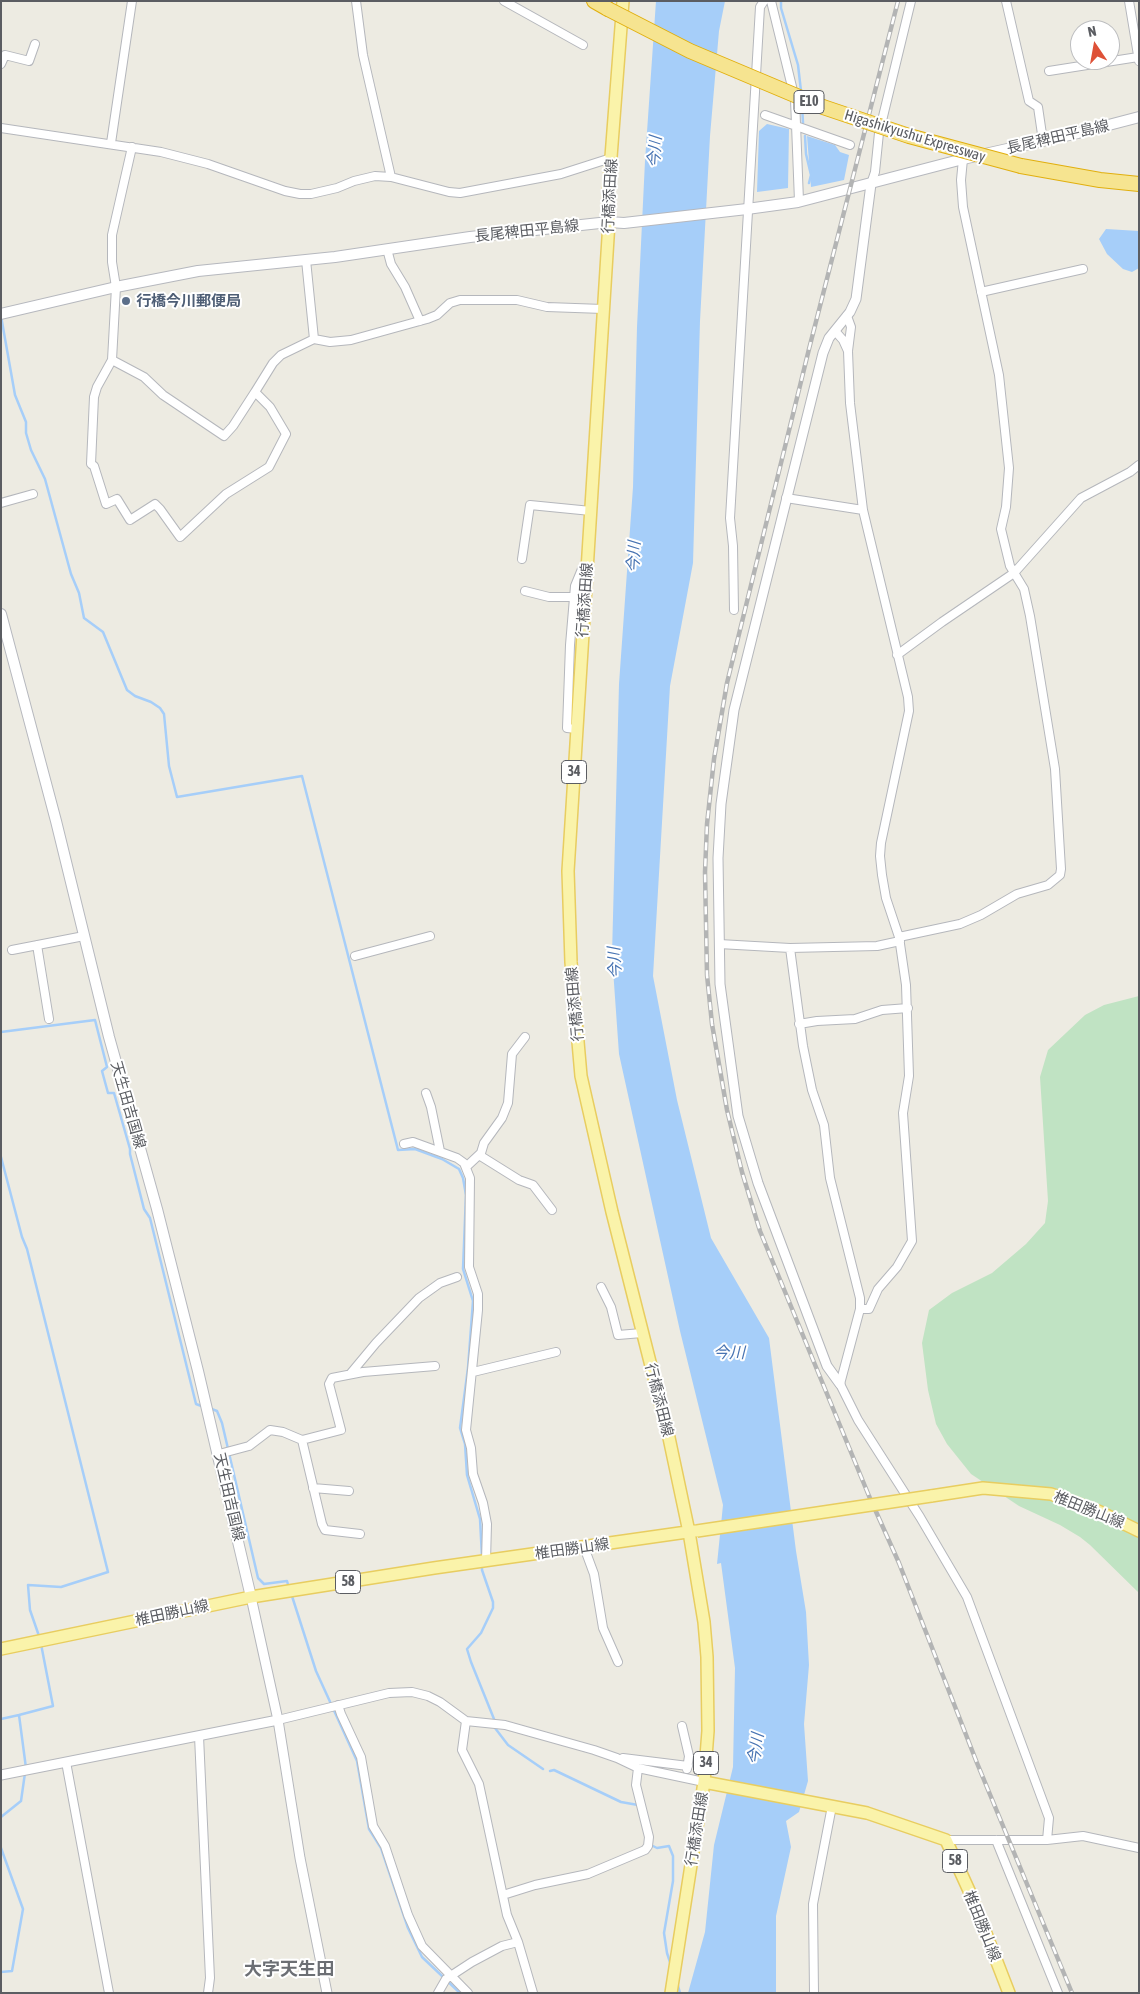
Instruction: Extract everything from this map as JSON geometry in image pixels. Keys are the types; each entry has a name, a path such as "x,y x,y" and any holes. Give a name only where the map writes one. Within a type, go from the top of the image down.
{"highway":[{"name":"Higashikyushu Expressway","path":"594,1 699,55 823,107 909,136 1022,166 1100,180 1139,184"}],"main road":[{"name":"行橋添田線","path":"623,1 608,196 609,222 568,871 571,962 581,1076 612,1212 693,1532 704,1622 707,1657 708,1783 672,1993"},
{"name":"長尾稗田平島線","path":"1,314 198,271 306,260 470,237 744,210 799,201 963,159 1139,118"},
{"name":"天生田吉国線","path":"1,614 6,649 84,936 109,1037 157,1209 219,1454 251,1597"},
{"name":"椎田勝山線","path":"1,1648 251,1597 983,1488 1052,1494 1098,1511 1139,1531"},
{"name":"58","path":"708,1783 867,1814 946,1840"},
{"name":"椎田勝山線","path":"946,1840 971,1895 1009,1993"}],"street":[{"path":"111,143 132,1"},
{"path":"356,1 362,55 391,177"},
{"path":"504,1 584,46"},
{"path":"734,610 733,546 730,518 744,210 760,8 764,1"},
{"path":"771,1 795,99 799,201"},
{"path":"911,1 879,134 856,299 823,353 734,710 721,804 718,858 719,944 724,1018 738,1116 758,1183 824,1358 840,1384 858,1420 920,1517 967,1597 1049,1818 1047,1840"},
{"path":"1006,1 1029,101 1038,107 1043,141"},
{"path":"1049,71 1138,59 1129,1"},
{"path":"1,64 5,55 29,61 35,44"},
{"path":"765,114 850,145"},
{"path":"1,128 161,152 208,164 285,191 300,194 311,194 337,188 354,181 375,176 391,177 460,193 561,174 612,158"},
{"path":"132,147 112,235 112,262 116,288 112,360 94,396 91,464 94,466 106,504 117,499 130,520 155,504 180,537 226,494 269,467 286,434 270,407 255,392"},
{"path":"719,944 790,948 877,946 960,924 1017,894 1048,884 1060,875 1055,769 1030,616 1024,589 1010,566 1001,529 1006,507 1009,468 999,375 962,207 961,180 963,159"},
{"path":"388,249 391,264 405,287 420,321"},
{"path":"306,260 314,339"},
{"path":"981,292 1083,269"},
{"path":"112,360 144,377 163,395 224,436 233,426 281,354 314,339 330,342 351,340 437,315 450,304 460,300 517,300 547,307 603,309"},
{"path":"847,316 851,327 848,350 850,403 864,510 908,697 909,711 881,843 880,856 886,898 900,939 908,1008 909,1076 903,1113 912,1242 897,1267 878,1289 869,1309 860,1309"},
{"path":"835,331 848,350"},
{"path":"897,655 1014,573 1081,498 1130,472 1139,465"},
{"path":"1,503 33,494"},
{"path":"786,498 864,510"},
{"path":"522,559 530,505 591,511"},
{"path":"577,729 567,728 574,597 575,586 582,569 587,569"},
{"path":"525,591 549,597 574,597"},
{"path":"12,950 84,936"},
{"path":"355,956 430,936"},
{"path":"37,945 49,1020"},
{"path":"790,948 800,1024 812,1090 824,1125 830,1178 847,1251 858,1283 860,1309 840,1384"},
{"path":"800,1024 855,1018 882,1010 908,1008"},
{"path":"466,1167 479,1155 484,1143 502,1118 508,1103 512,1054 525,1037"},
{"path":"426,1093 431,1107 440,1151"},
{"path":"404,1144 413,1142 457,1158 466,1167 470,1178 469,1267 478,1294 477,1334 466,1430 471,1448 473,1474 483,1503 487,1524 486,1561"},
{"path":"479,1155 533,1186 552,1210"},
{"path":"351,1374 376,1342 419,1298 440,1283 457,1277"},
{"path":"601,1286 611,1308 618,1335 642,1333"},
{"path":"473,1372 556,1352"},
{"path":"219,1454 248,1446 270,1430 283,1432 302,1440 341,1430 329,1384 332,1378 351,1374 435,1366"},
{"path":"302,1440 325,1530 360,1534"},
{"path":"313,1488 349,1491"},
{"path":"584,1547 594,1574 603,1628 618,1662"},
{"path":"251,1597 278,1720 300,1858 327,1993"},
{"path":"1,1775 278,1720 389,1693 412,1692 440,1702 466,1721 504,1725 617,1758 638,1768 708,1783"},
{"path":"338,1705 361,1757 373,1826 385,1846 408,1915 422,1946 468,1993"},
{"path":"466,1721 462,1750 479,1784 507,1915 518,1942 533,1993"},
{"path":"682,1726 688,1756 685,1778"},
{"path":"200,1736 210,1978 208,1993"},
{"path":"617,1758 688,1766"},
{"path":"66,1762 109,1993"},
{"path":"502,1895 520,1888 588,1874 645,1850 648,1846 649,1837 636,1785 638,1768"},
{"path":"814,1993 813,1904 832,1806"},
{"path":"946,1840 1047,1840 1083,1836 1139,1848"},
{"path":"996,1840 1058,1993"},
{"path":"438,1993 446,1979 502,1946 518,1942"}],"green space":[{"path":"1139,996 1139,1593 1080,1537 1060,1525 1019,1506 971,1474 947,1444 936,1424 928,1390 922,1343 929,1310 952,1293 992,1273 1026,1244 1045,1223 1048,1201 1040,1077 1048,1050 1085,1015 1104,1005"}],"water":[{"name":"今川","path":"656,1 725,1 719,31 710,136 700,321 693,563 670,686 653,976 677,1100 711,1238 769,1338 796,1551 806,1612 809,1665 804,1724 808,1781 799,1812 786,1821 791,1847 776,1916 776,1993 688,1993 705,1932 714,1845 733,1767 735,1668 721,1563 717,1564 723,1505 680,1331 619,1054 612,955 619,684 633,487 637,327 645,161"},
{"path":"767,124 789,129 788,188 757,192 759,131"},
{"path":"807,136 835,145 840,152 849,155 844,180 811,187"},
{"path":"1106,229 1139,231 1139,268 1132,272 1123,269 1107,254 1099,239"}],"waterway":[{"path":"781,2 781,8 798,65 801,91"},
{"path":"802,104 803,123"},
{"path":"805,136 806,154 811,175 809,183"},
{"path":"1,316 15,395 26,422 26,433 31,450 45,479 71,574 79,593 84,618 103,632 127,690 135,696 151,702 160,708 164,714 169,766 177,797 302,776 398,1150 415,1149 442,1159 459,1169 463,1178 466,1195 463,1269 473,1301 468,1368 460,1428 465,1444 467,1475 480,1519 482,1557"},
{"path":"1,1032 95,1020 107,1067 102,1071 108,1093 114,1093 144,1209 150,1218 196,1404 204,1407"},
{"path":"1,1157 22,1237 27,1249 108,1572 61,1587 28,1585 30,1610 39,1636"},
{"path":"209,1408 217,1411 222,1423 258,1578 264,1584 287,1581 289,1588"},
{"path":"482,1565 493,1608 481,1633 467,1649 494,1719"},
{"path":"291,1593 316,1671 357,1761 369,1829 381,1848 408,1928 422,1957 460,1993"},
{"path":"19,1715 53,1706 41,1644"},
{"path":"1,1719 19,1715 26,1768"},
{"path":"495,1728 508,1745 543,1769"},
{"path":"550,1771 554,1770 621,1802 638,1805"},
{"path":"1,1817 21,1801 25,1773"},
{"path":"653,1846 657,1848 669,1846 673,1856 673,1881 664,1933 671,1965"},
{"path":"1,1848 23,1909 12,1971 1,1972"},
{"path":"677,1982 680,1993"}],"railway":[{"path":"898,1 809,349 727,683 714,759 707,824 705,872 707,975 712,1024 727,1110 742,1172 760,1231 869,1496 899,1563 977,1763 1072,1993"}],"place":[{"name":"行橋今川郵便局","path":"126,301"}],"district":[{"name":"大字天生田","path":"289,1969"}]}
